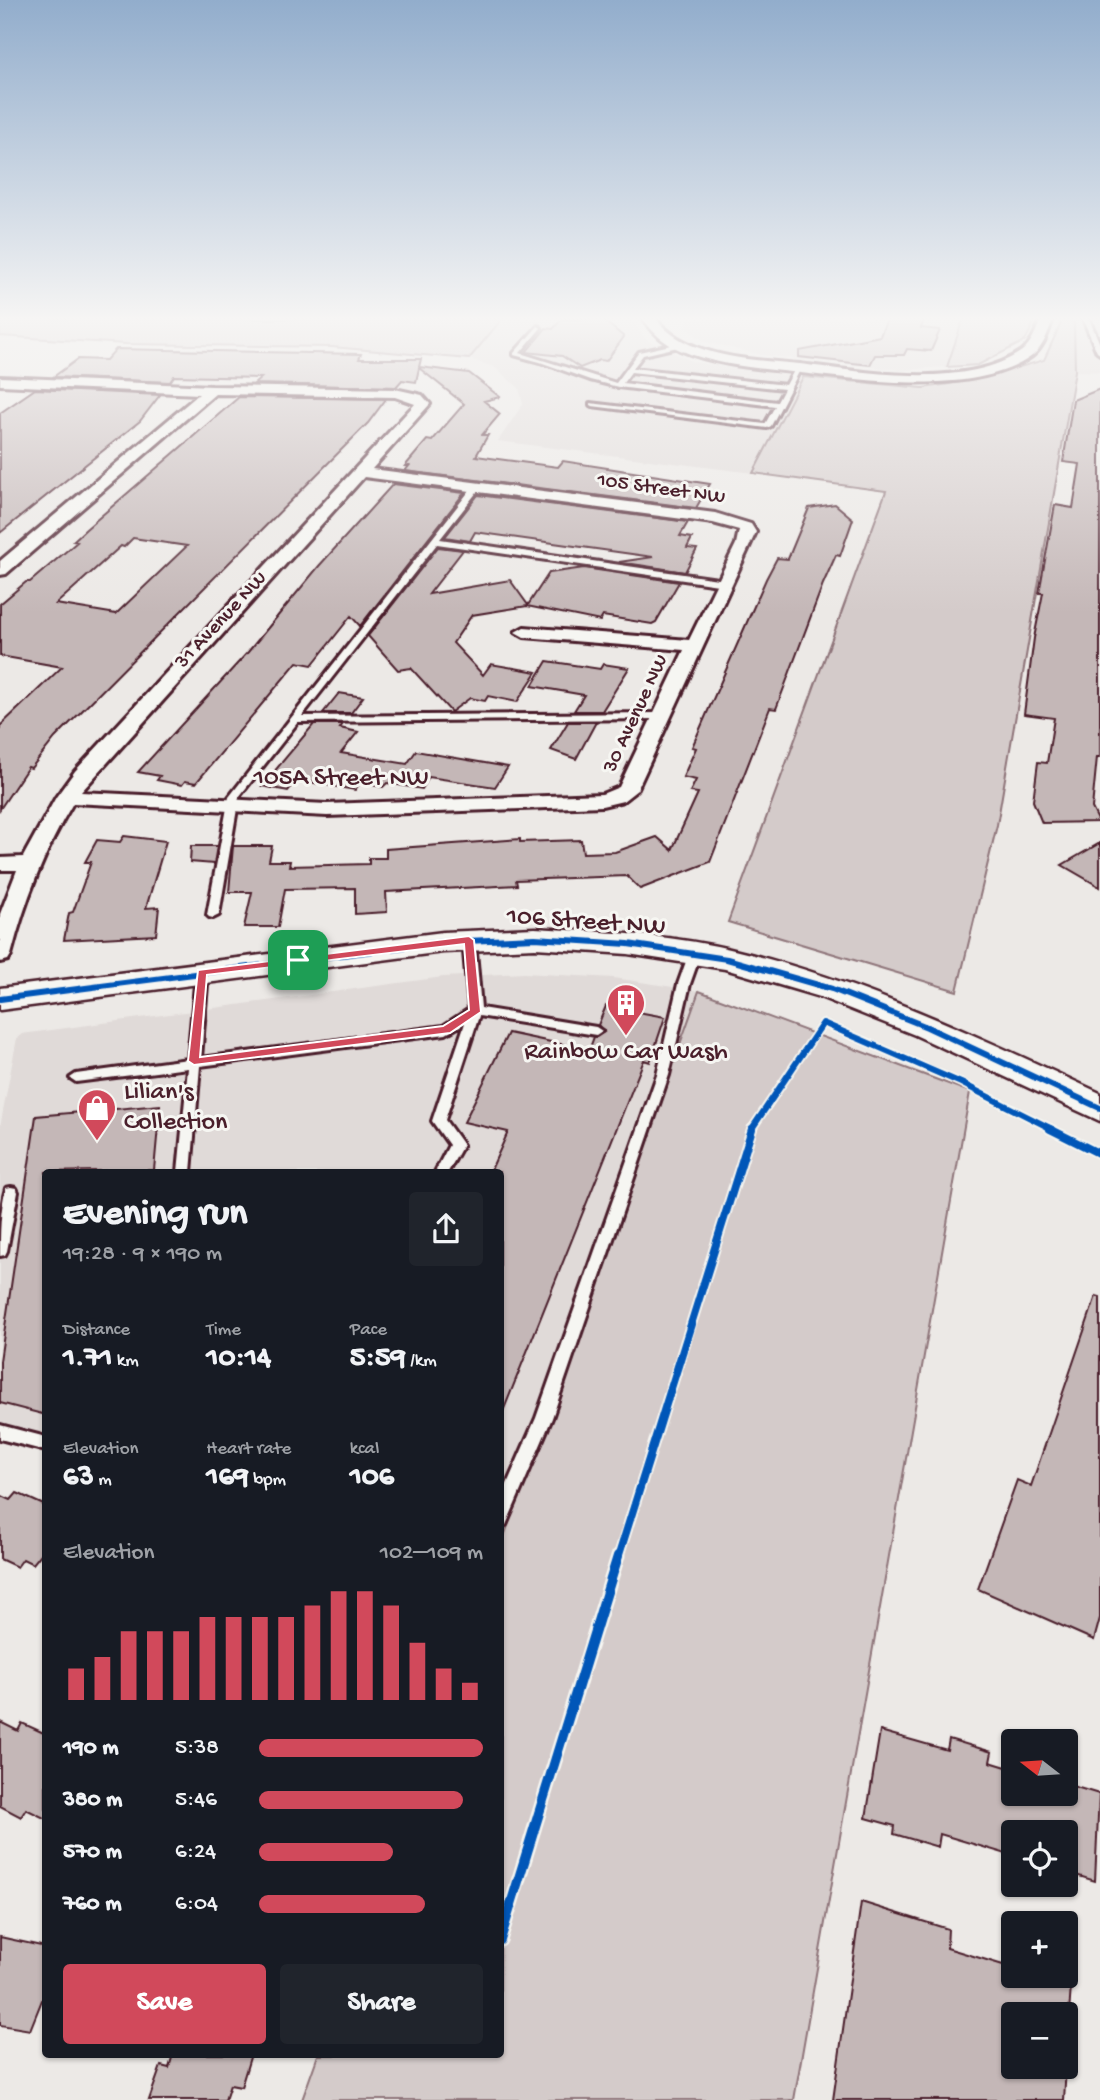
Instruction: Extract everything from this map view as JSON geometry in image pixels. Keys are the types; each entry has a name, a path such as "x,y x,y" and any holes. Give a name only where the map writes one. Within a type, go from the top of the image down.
{"street":[{"path":"0,570 180,417"},
{"name":"31 Avenue NW","path":"0,955 7,924 28,863 66,797 105,748 413,417"},
{"name":"105 Street NW","path":"361,472 715,518 746,527"},
{"name":"30 Avenue NW","path":"616,797 630,784 744,544 748,532 746,527"},
{"name":"30 Avenue NW","path":"524,632 695,646"},
{"name":"105A Street NW","path":"66,797 232,807 384,809 616,797"},
{"path":"0,864 28,863"},
{"name":"106 Street NW","path":"0,999 469,940 577,939 695,953 764,968 860,1000 927,1027 1100,1108"}],"lane":[{"path":"695,417 767,426 772,417"},
{"path":"213,915 234,797 477,487"},
{"path":"434,541 725,583"},
{"path":"295,719 661,716"},
{"path":"444,1169 456,1145 438,1121 475,1012 469,940"},
{"path":"504,1511 544,1418 663,1075 663,1043 695,953"},
{"path":"186,1169 202,972"},
{"path":"76,1078 446,1030 475,1012 596,1031"},
{"path":"0,1251 11,1192"},
{"path":"0,1432 42,1443"}],"shaded area":[{"path":"514,417 782,417 753,473 498,441"},
{"path":"782,417 1067,417 997,825 957,991 728,922 886,491 753,473"},
{"path":"524,973 614,978 699,991 504,1537 504,1169 42,1169 42,1447 0,1436 0,1127 17,1038 22,1034 443,977"},
{"path":"699,991 970,1092 794,2100 302,2100 317,2058 504,2058 504,1537"}],"building":[{"path":"0,417 143,417 140,421 0,533"},
{"path":"216,417 372,417 55,738 31,768 28,767 0,809 0,726 62,667 0,656 0,604 77,542 73,541","holes":["133,538 187,546 116,614 56,604"]},
{"path":"453,417 497,417 482,435 488,435 476,456 558,467 563,461 710,484 696,508 405,471 409,466 405,466 427,440 432,441"},
{"path":"1070,417 1100,417 1100,757 1097,757 1092,808 1099,822 1042,823 1033,801 1038,762 1047,763 1054,718 1024,714 1043,593 1039,593 1055,505 1073,508 1080,464 1063,462"},
{"path":"393,484 464,493 360,626 351,616 312,665 297,662 196,783 185,781 182,785 157,780 160,776 138,772 248,652 319,566"},
{"path":"478,495 688,522 680,536 692,538 687,548 697,549 685,572 619,562 653,557 475,532 470,541 445,537"},
{"path":"835,504 853,519 840,556 836,555 823,584 776,709 770,708 710,862 640,889 627,876 516,880 517,885 386,892 387,912 355,914 355,888 285,889 278,927 244,927 252,892 229,892 233,846 272,846 269,861 290,861 289,866 369,864 369,858 386,858 386,849 520,839 520,842 581,840 583,853 615,852 657,837 672,850 698,793 690,792 696,780 683,777 696,748 692,747 766,579 777,558 788,559 809,508"},
{"path":"438,547 463,550 429,594 510,580 528,605 549,573 584,568 679,582 656,622 652,624 603,616 600,621 527,606 472,615 453,643 483,675 491,664 537,672 517,702 488,696 485,701 470,698 451,712 411,668 398,670 368,636"},
{"path":"547,661 600,669 603,664 629,668 602,711 574,711 584,695 532,686"},
{"path":"339,693 363,697 351,713 323,713"},
{"path":"568,722 596,722 576,759 551,750"},
{"path":"314,724 343,724 340,728 358,732 341,753 407,764 416,751 508,767 495,787 429,777 422,789 387,783 383,787 360,783 355,790 297,780 288,791 262,786"},
{"path":"124,836 166,841 146,908 159,907 156,935 64,940 69,913 73,912 91,862 85,862 97,840 120,842"},
{"path":"1100,843 1100,887 1062,865"},
{"path":"191,846 217,846 214,864 190,862"},
{"path":"606,1006 665,1017 650,1062 644,1060 504,1409 504,1169 491,1169 508,1132 464,1122 508,1033 589,1050 594,1037 604,1032 598,1025"},
{"path":"160,1105 154,1169 42,1169 42,1414 0,1403 0,1361 36,1116"},
{"path":"1096,1296 1100,1297 1100,1618 1094,1640 978,1589 1017,1480 1031,1486"},
{"path":"17,1493 42,1504 42,1553 33,1564 23,1559 17,1567 0,1559 0,1495 11,1500"},
{"path":"0,1722 18,1731 22,1723 42,1732 42,1817 26,1809 21,1817 0,1806"},
{"path":"880,1731 947,1750 949,1739 992,1752 990,1762 1001,1765 1001,1806 1078,1806 1078,1788 1099,1794 1095,1881 1078,1876 1078,1820 1001,1820 1001,1852 940,1834 938,1847 894,1834 895,1826 866,1818"},
{"path":"861,1902 948,1929 947,1948 1001,1964 1001,1988 1071,1988 1070,2002 1001,2002 1001,2079 1065,2079 1064,2100 833,2100"},
{"path":"0,1937 42,1946 42,2000 30,2030 0,2025"},
{"path":"172,2058 250,2058 241,2087 230,2085 225,2100 149,2100 161,2066 169,2068"}],"cycle path":[{"path":"0,999 443,942 535,938 628,944 727,959 832,989 927,1027 1100,1108"},
{"path":"504,1927 749,1133 823,1023 961,1083 1100,1154"}],"place":[{"name":"Rainbow Car Wash","path":"626,1037"},
{"name":"Lilian's Collection","path":"97,1142"}],"route":[{"path":"469,940 475,1012 446,1030 194,1061 202,972 298,960 469,940"}]}
